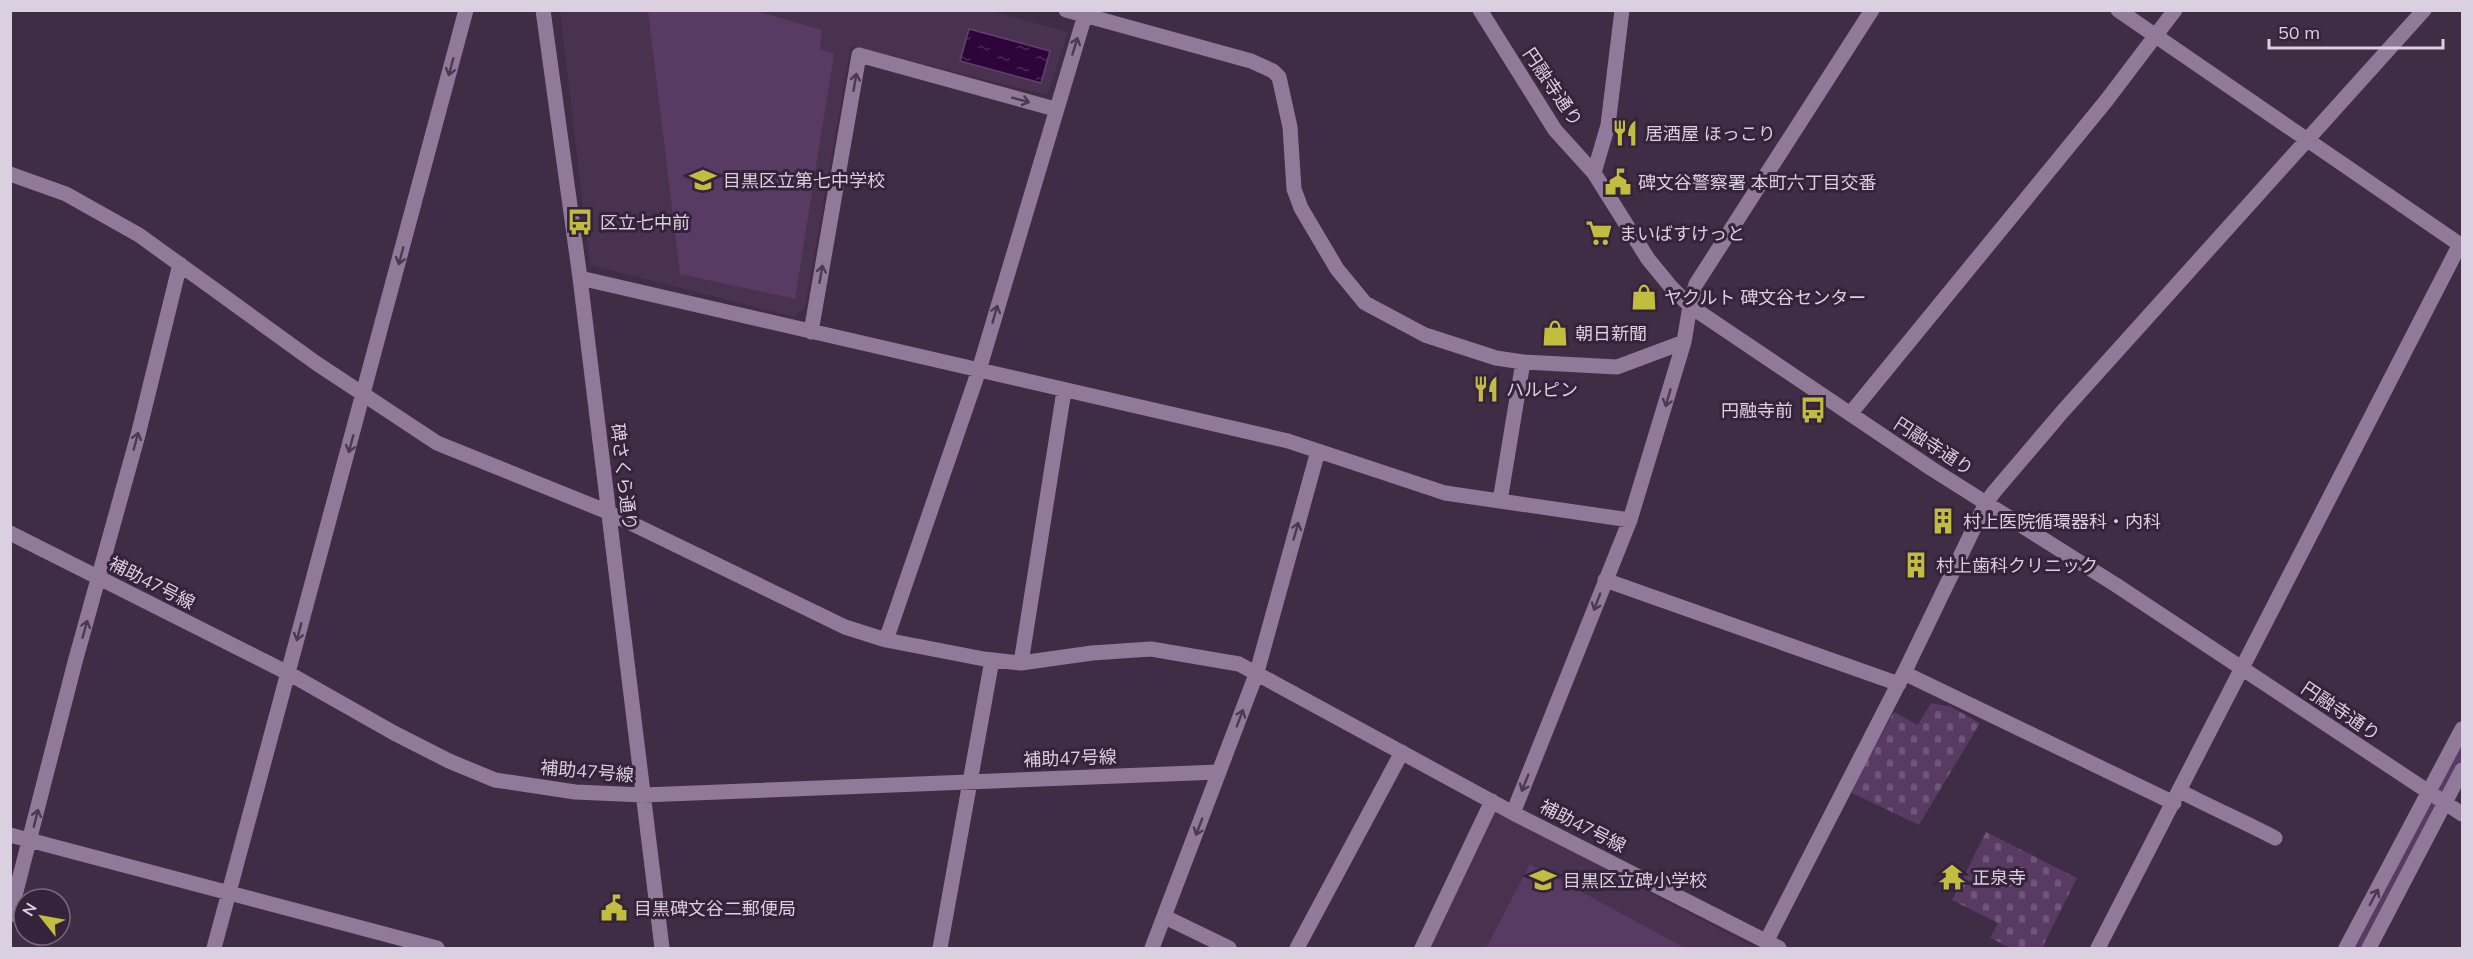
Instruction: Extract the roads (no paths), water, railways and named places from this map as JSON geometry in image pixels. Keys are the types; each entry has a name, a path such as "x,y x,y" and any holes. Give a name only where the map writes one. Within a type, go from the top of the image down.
{"street":[{"path":"214,948 365,394 466,10"},
{"name":"碑さくら通り","path":"543,10 580,278 662,948"},
{"path":"1066,10 1251,61 1273,70 1282,84 1290,127 1294,189 1301,208 1337,269 1365,303 1425,335 1496,358 1523,362 1617,367 1684,342"},
{"name":"円融寺通り","path":"1480,10 1555,130 1594,173 1648,259 1690,306 1850,414 2463,814"},
{"path":"1594,173 1608,125 1622,10"},
{"path":"1513,813 1630,519 1684,342 1696,284 1872,10"},
{"path":"2098,948 2461,245 2118,10"},
{"path":"1850,414 2157,36 2175,10"},
{"path":"1773,945 1986,503 2063,411 2424,10"},
{"path":"885,640 979,370 1085,15"},
{"path":"811,332 859,55 1056,109"},
{"name":"補助47号線","path":"10,174 66,194 139,235 316,363 437,442 608,512 845,627 885,640 992,660 1021,663 1092,653 1152,649 1239,664 1513,813 1773,945"},
{"path":"10,915 98,578 138,435 180,264"},
{"path":"580,278 1288,441 1445,493 1630,519"},
{"path":"1500,501 1523,362"},
{"path":"1021,663 1064,391"},
{"path":"1152,948 1257,672 1318,451"},
{"name":"補助47号線","path":"10,533 288,673 394,734 495,780 575,792 643,795 972,780 1219,772"},
{"path":"1605,580 1901,679 2177,797 2220,812 2230,813 2275,838"},
{"path":"940,948 992,660"},
{"path":"2346,948 2463,729"},
{"path":"1297,948 1402,752"},
{"path":"2369,948 2463,770"},
{"path":"1422,948 1492,801"},
{"path":"10,836 437,948"},
{"path":"1165,917 1230,948"}],"water":[{"path":"969,29 1050,51 1041,83 960,61"}],"place":[{"name":"居酒屋 ほっこり","path":"1625,133"},
{"name":"目黒区立第七中学校","path":"703,180"},
{"name":"碑文谷警察署 本町六丁目交番","path":"1618,182"},
{"name":"区立七中前","path":"580,222"},
{"name":"まいばすけっと","path":"1599,233"},
{"name":"ヤクルト 碑文谷センター","path":"1644,297"},
{"name":"朝日新聞","path":"1555,333"},
{"name":"ハルピン","path":"1486,389"},
{"name":"円融寺前","path":"1813,410"},
{"name":"村上医院循環器科・内科","path":"1943,521"},
{"name":"村上歯科クリニック","path":"1916,565"},
{"name":"正泉寺","path":"1952,877"},
{"name":"目黒区立碑小学校","path":"1543,880"},
{"name":"目黒碑文谷二郵便局","path":"614,908"}]}
